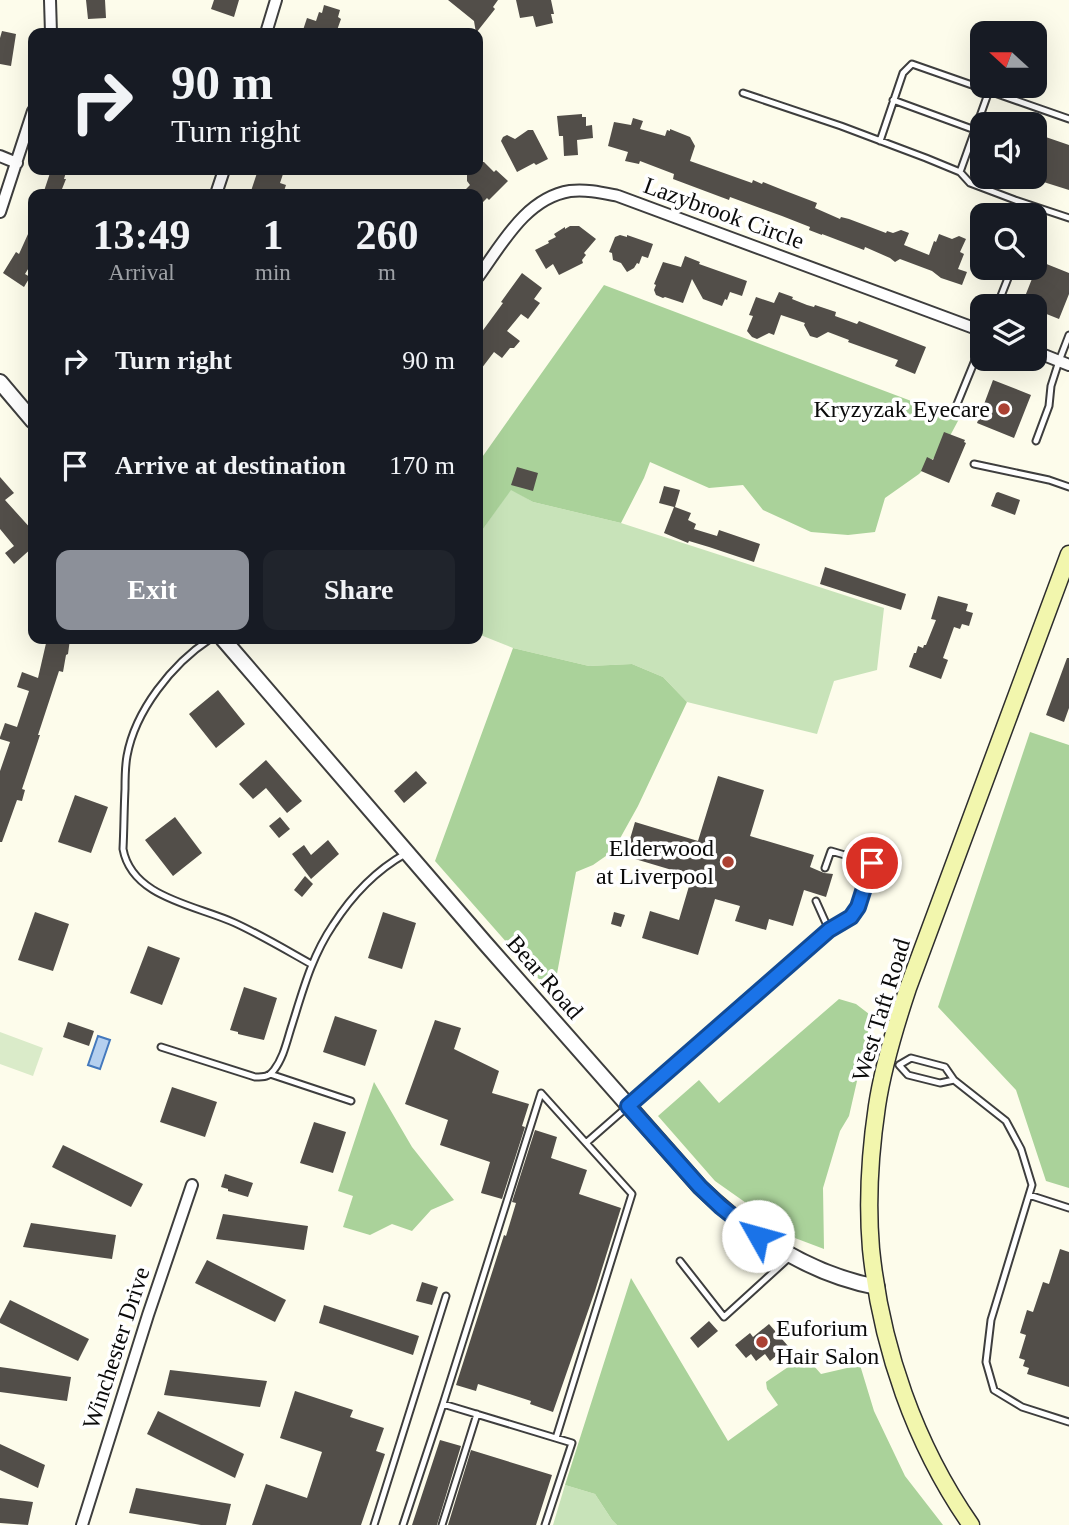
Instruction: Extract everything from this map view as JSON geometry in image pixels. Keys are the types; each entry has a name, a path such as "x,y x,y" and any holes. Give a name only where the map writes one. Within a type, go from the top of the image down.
{"main road":[{"name":"West Taft Road","path":"971,1525 953,1499 926,1447 893,1360 882,1316 872,1250 871,1163 877,1105 893,1063 889,1048 908,988 1069,554"}],"street":[{"path":"50,0 51,28"},
{"path":"268,28 276,0"},
{"path":"0,212 28,127"},
{"path":"0,156 17,163"},
{"name":"Lazybrook Circle","path":"483,270 519,220 544,200 569,191 591,190 618,196 970,327"},
{"path":"1047,356 1064,363"},
{"path":"0,382 28,415"},
{"name":"Bear Road","path":"227,644 700,1187 758,1236 791,1256 835,1276 877,1287"},
{"name":"Winchester Drive","path":"82,1525 192,1185"}],"lane":[{"path":"880,141 903,73 912,64 970,84"},
{"path":"743,93 841,126 960,172 970,183 1069,218"},
{"path":"1009,98 1069,119"},
{"path":"893,100 970,128"},
{"path":"960,172 970,144"},
{"path":"1036,441 1049,406 1051,386 1064,363 1069,335"},
{"path":"955,409 971,371"},
{"path":"974,464 1069,487"},
{"path":"202,644 192,650 168,677 145,708 129,745 126,760 123,849 125,860 137,877 159,893 235,923 311,964"},
{"path":"586,1143 829,930 851,917 858,907 872,863 831,851 825,868"},
{"path":"161,1047 256,1077 267,1076 273,1072 282,1057 311,964 332,925 362,887 390,862 408,852"},
{"path":"816,901 829,930"},
{"path":"893,1063 911,1058 945,1067 954,1080 1006,1121 1021,1149 1032,1185 991,1321 986,1362 994,1390 1022,1407 1069,1422"},
{"path":"893,1063 908,1075 940,1083 954,1080"},
{"path":"270,1074 351,1101"},
{"path":"403,1525 541,1093 632,1194 556,1438"},
{"path":"1029,1195 1069,1208"},
{"path":"680,1261 724,1317 791,1256"},
{"path":"374,1525 446,1296"},
{"path":"443,1404 572,1443 545,1525"},
{"path":"442,1525 477,1414"}],"green space":[{"path":"604,285 959,419 944,447 919,474 885,498 875,532 848,535 811,532 763,510 743,485 709,488 650,462 621,523 533,502 511,490 483,529 483,456"},
{"path":"511,489 533,502 621,523 884,608 877,670 834,681 817,734 687,702 663,677 632,664 589,666 513,648 483,636 483,529"},
{"path":"513,648 589,666 632,664 663,677 687,702 638,806 613,851 593,865 576,872 553,995 435,861"},
{"path":"1030,732 1069,745 1069,1188 1046,1181 1016,1090 938,1007"},
{"path":"839,999 856,1004 869,1014 868,1033 849,1116 840,1131 823,1188 824,1249 762,1222 749,1205 715,1181 658,1116 699,1080 719,1103"},
{"path":"0,1032 43,1048 33,1076 0,1064"},
{"path":"374,1082 412,1147 454,1200 431,1210 412,1231 392,1224 370,1235 343,1227 353,1196 338,1191"},
{"path":"631,1278 728,1441 778,1405 767,1389 766,1382 800,1359 806,1357 821,1374 860,1365 874,1411 905,1476 943,1525 617,1525 595,1494 565,1485"},
{"path":"565,1485 595,1494 617,1525 553,1525"}],"water":[{"path":"98,1036 110,1040 100,1069 88,1065"}],"building":[{"path":"86,0 105,0 106,18 88,19"},
{"path":"214,0 239,0 234,17 211,9"},
{"path":"448,0 498,0 493,7 495,9 480,28 475,28 474,21"},
{"path":"516,0 551,0 553,23 536,27 533,16 520,18"},
{"path":"324,5 340,10 338,28 304,28 307,18 316,21 319,12 322,13"},
{"path":"2,31 16,34 11,66 0,64"},
{"path":"582,114 582,117 586,117 586,126 592,125 593,138 577,140 578,155 564,156 563,136 559,136 557,116"},
{"path":"633,118 643,121 640,129 665,136 670,129 690,137 695,146 690,161 752,183 753,180 762,184 763,182 817,203 815,208 840,219 849,219 886,233 901,230 909,233 904,245 929,255 939,234 952,239 959,236 966,239 960,252 964,254 958,269 967,272 962,285 900,259 895,262 865,247 864,250 809,230 810,227 782,216 673,179 674,174 640,161 639,164 625,161 628,152 608,146 614,122 631,125"},
{"path":"528,130 533,130 548,159 517,172 501,141 507,135 515,139"},
{"path":"1047,137 1069,145 1069,190 1047,183"},
{"path":"484,162 508,181 489,200 487,198 483,202 483,189 466,189 470,185 467,175 483,175"},
{"path":"49,175 65,175 62,189 45,189"},
{"path":"256,175 283,175 280,183 286,185 285,189 252,189"},
{"path":"570,226 579,226 596,239 584,253 586,255 583,263 559,275 553,264 546,269 535,250 549,243 548,241 556,237 554,234"},
{"path":"28,234 28,269 25,274 28,280 24,287 3,273 16,252 19,254"},
{"path":"620,235 653,244 648,258 642,256 639,264 627,272 621,263 613,260 612,253 609,252 615,237"},
{"path":"685,256 700,262 699,264 747,281 742,296 730,292 722,306 703,299 692,279 683,303 656,295 654,284 663,262 681,267"},
{"path":"1047,264 1069,273 1069,294 1059,319 1047,314 1047,294 1026,294 1031,280 1047,280"},
{"path":"522,273 542,288 534,299 540,303 528,319 521,314 507,331 520,341 502,358 494,352 483,366 483,330 503,303 501,302"},
{"path":"779,292 807,305 836,312 835,316 857,324 859,321 926,347 915,374 895,366 898,360 828,332 817,338 810,336 805,323 781,315 774,335 769,333 757,339 752,337 747,331 753,316 749,315 756,297 774,303"},
{"name":"Kryzyzak Eyecare","path":"993,380 1031,395 1014,438 977,423"},
{"path":"944,432 965,440 966,443 949,483 921,471 927,457 933,460"},
{"path":"517,467 538,473 533,491 511,485"},
{"path":"0,477 14,493 5,500 28,525 28,551 14,564 5,553 14,546 0,529"},
{"path":"664,486 680,490 675,507 691,513 688,520 696,524 694,529 717,536 719,530 760,544 754,562 689,541 688,543 664,533 674,507 659,503"},
{"path":"998,492 1020,500 1015,515 991,506"},
{"path":"825,567 906,594 901,610 820,584"},
{"path":"938,596 968,604 966,611 973,613 969,626 962,624 960,629 954,627 943,658 948,660 941,679 909,667 918,646 923,648 926,645 936,620 931,619"},
{"path":"46,644 69,644 63,672 59,671 38,735 22,789 25,790 22,801 17,800 0,842 0,771 10,742 0,737 5,723 17,727 29,691 17,687 22,672 38,678"},
{"path":"1067,658 1069,708 1064,722 1046,715"},
{"path":"218,690 245,724 216,748 189,714"},
{"path":"266,760 302,801 287,813 266,788 253,799 239,784"},
{"path":"416,771 427,783 404,803 394,791"},
{"name":"Elderwood at Liverpool","path":"718,776 764,790 750,836 814,855 810,867 833,874 826,897 804,890 793,926 769,919 766,930 735,921 740,906 715,899 698,955 642,938 650,911 679,920 692,876 625,856 635,822 698,841"},
{"path":"75,795 108,807 91,853 58,842"},
{"path":"175,817 202,853 173,876 145,840"},
{"path":"280,817 290,829 279,838 269,826"},
{"path":"328,840 339,854 311,879 292,854 304,845 311,855"},
{"path":"305,876 313,884 302,897 294,890"},
{"path":"35,912 69,924 53,971 18,960"},
{"path":"383,912 416,923 402,969 368,958"},
{"path":"614,912 625,915 621,927 611,924"},
{"path":"148,946 180,958 162,1005 130,993"},
{"path":"244,987 277,998 264,1040 230,1030"},
{"path":"335,1016 377,1030 365,1066 323,1052"},
{"path":"435,1020 461,1028 454,1049 499,1071 492,1093 529,1104 522,1126 525,1127 502,1199 481,1193 490,1162 440,1145 448,1120 405,1104"},
{"path":"68,1022 94,1031 89,1046 63,1037"},
{"path":"172,1087 217,1102 205,1137 160,1122"},
{"path":"314,1122 346,1132 333,1173 300,1163"},
{"path":"535,1130 557,1137 551,1158 587,1170 579,1194 621,1208 553,1412 530,1404 531,1401 478,1384 476,1391 456,1385 504,1235 506,1236 516,1203 512,1202"},
{"path":"63,1145 143,1184 131,1207 52,1167"},
{"path":"225,1174 253,1183 248,1197 221,1187"},
{"path":"223,1214 308,1226 304,1250 216,1239"},
{"path":"31,1223 116,1235 112,1259 23,1247"},
{"path":"1060,1249 1069,1252 1069,1387 1027,1374 1029,1368 1023,1366 1025,1360 1019,1358 1026,1335 1020,1333 1027,1310 1033,1312 1043,1282 1049,1284"},
{"path":"207,1260 286,1300 275,1322 195,1283"},
{"path":"422,1282 438,1287 432,1305 416,1301"},
{"path":"10,1300 89,1339 78,1361 0,1323"},
{"path":"324,1305 419,1336 413,1355 319,1323"},
{"path":"709,1321 718,1331 698,1348 690,1338"},
{"name":"Euforium Hair Salon","path":"769,1324 788,1346 770,1361 765,1354 756,1361 751,1354 746,1358 735,1345 750,1333 753,1337"},
{"path":"0,1367 71,1377 67,1401 0,1392"},
{"path":"170,1370 267,1381 260,1407 164,1395"},
{"path":"295,1391 353,1410 350,1417 384,1428 376,1451 385,1454 361,1525 252,1525 266,1484 307,1498 322,1452 280,1438"},
{"path":"158,1411 244,1454 235,1478 147,1434"},
{"path":"440,1440 461,1446 437,1525 412,1525"},
{"path":"0,1444 45,1465 38,1488 0,1470"},
{"path":"471,1450 552,1475 536,1525 448,1525"},
{"path":"136,1488 231,1504 226,1525 201,1525 129,1513"},
{"path":"0,1498 33,1502 28,1525 0,1523"}],"place":[{"name":"Kryzyzak Eyecare","path":"1004,409"},
{"name":"Elderwood at Liverpool","path":"728,862"},
{"name":"Euforium Hair Salon","path":"762,1342"}],"route":[{"path":"758,1236 700,1187 628,1106 829,930 851,917 858,907 872,863"}]}
